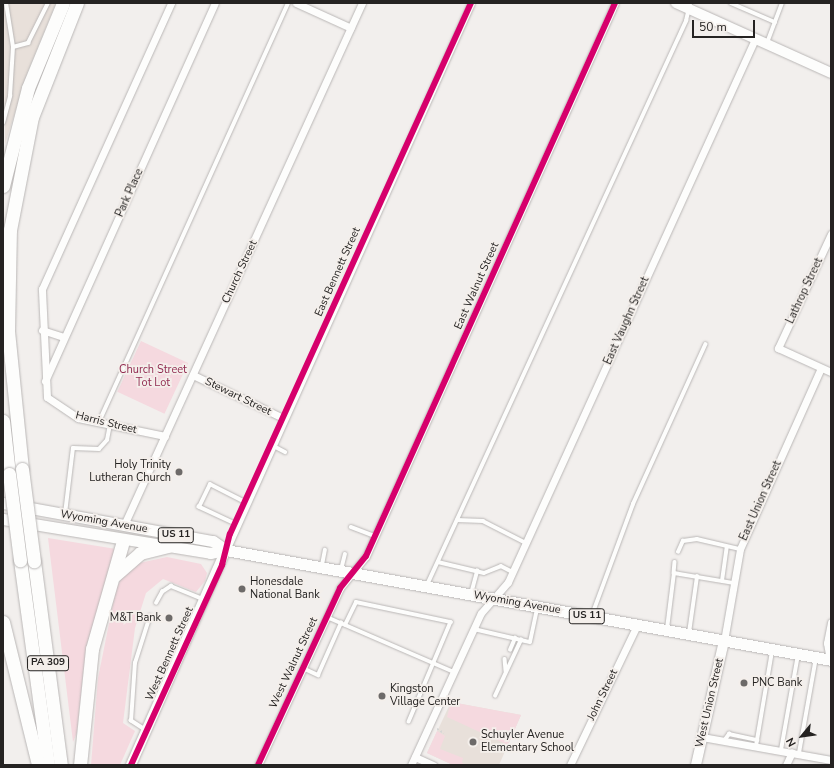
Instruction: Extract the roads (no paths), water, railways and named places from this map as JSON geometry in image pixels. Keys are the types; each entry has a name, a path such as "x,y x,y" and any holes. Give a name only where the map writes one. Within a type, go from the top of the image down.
{"highway":[{"path":"3,186 28,88 63,3"},
{"name":"PA 309","path":"45,764 27,561 22,469 8,331 10,230 32,117 77,3"},
{"name":"PA 309","path":"3,421 9,474 27,561 61,765"},
{"path":"80,765 89,668 123,541"},
{"path":"112,579 135,556 168,546"},
{"path":"3,622 45,764"}],"main road":[{"path":"676,3 689,6 755,39 831,73"},
{"name":"Wyoming Avenue","path":"3,503 213,541 226,550"},
{"name":"Wyoming Avenue","path":"3,520 123,541 210,553 226,550 537,608 831,659"},
{"name":"Church Street","path":"123,541 124,525"},
{"name":"West Bennett Street","path":"131,765 226,550"},
{"name":"West Union Street","path":"696,765 724,640"}],"street":[{"name":"Harris Street","path":"165,436 110,425 61,410 47,397 44,383 42,289 171,3"},
{"name":"Park Place","path":"44,383 215,3"},
{"path":"296,3 351,28"},
{"name":"Church Street","path":"124,525 362,3"},
{"name":"East Bennett Street","path":"226,550 235,524 471,3"},
{"name":"East Walnut Street","path":"352,573 365,558 615,3"},
{"name":"East Vaughn Street","path":"411,765 481,613 494,599 513,572 755,39"},
{"name":"Lathrop Street","path":"821,368 778,348 831,234"},
{"path":"42,330 64,337"},
{"path":"821,368 831,372"},
{"name":"East Union Street","path":"724,640 740,549 821,368"},
{"name":"Stewart Street","path":"193,375 283,418"},
{"name":"West Walnut Street","path":"258,765 340,588 352,573"},
{"path":"831,622 827,643 831,659"},
{"name":"John Street","path":"570,765 637,625"},
{"path":"702,737 724,741 756,743 781,750 831,760"},
{"path":"786,765 795,753"},
{"path":"415,757 433,765"}],"lane":[{"path":"3,123 10,96 13,47 6,3"},
{"path":"13,47 28,43 48,3"},
{"path":"99,422 288,3"},
{"path":"731,3 775,22"},
{"path":"766,44 782,3"},
{"path":"426,587 458,520 689,6"},
{"path":"592,617 632,504 705,345"},
{"path":"65,515 73,448 99,449 107,440 110,425"},
{"path":"271,445 285,452"},
{"path":"235,524 199,507 210,484 245,502"},
{"path":"458,520 483,521 526,543"},
{"path":"351,527 375,536"},
{"path":"678,552 683,541 697,540 740,549"},
{"path":"722,581 727,547"},
{"path":"321,567 325,550"},
{"path":"341,571 345,554"},
{"path":"438,562 477,571 490,572 501,566 513,572"},
{"path":"666,630 676,562"},
{"path":"471,595 477,571"},
{"path":"674,572 734,583"},
{"path":"689,634 697,577"},
{"path":"156,603 162,592 171,586 205,600"},
{"path":"303,668 318,675 343,624 356,602 452,622 433,663 409,722"},
{"path":"474,628 530,642 537,608"},
{"path":"146,730 131,721 135,663 150,616"},
{"path":"326,617 454,672"},
{"path":"510,650 515,638"},
{"path":"495,696 521,640"},
{"path":"756,743 772,649"},
{"path":"781,750 798,654"},
{"path":"795,753 817,657"},
{"path":"505,659 506,671"}],"place":[{"name":"Holy Trinity Lutheran Church","path":"179,472"},
{"name":"Honesdale National Bank","path":"242,589"},
{"name":"M&T Bank","path":"169,618"},
{"name":"PNC Bank","path":"744,683"},
{"name":"Kingston Village Center","path":"382,696"},
{"name":"Schuyler Avenue Elementary School","path":"473,742"}],"park label":[{"name":"Church Street Tot Lot","path":"153,377"}]}
